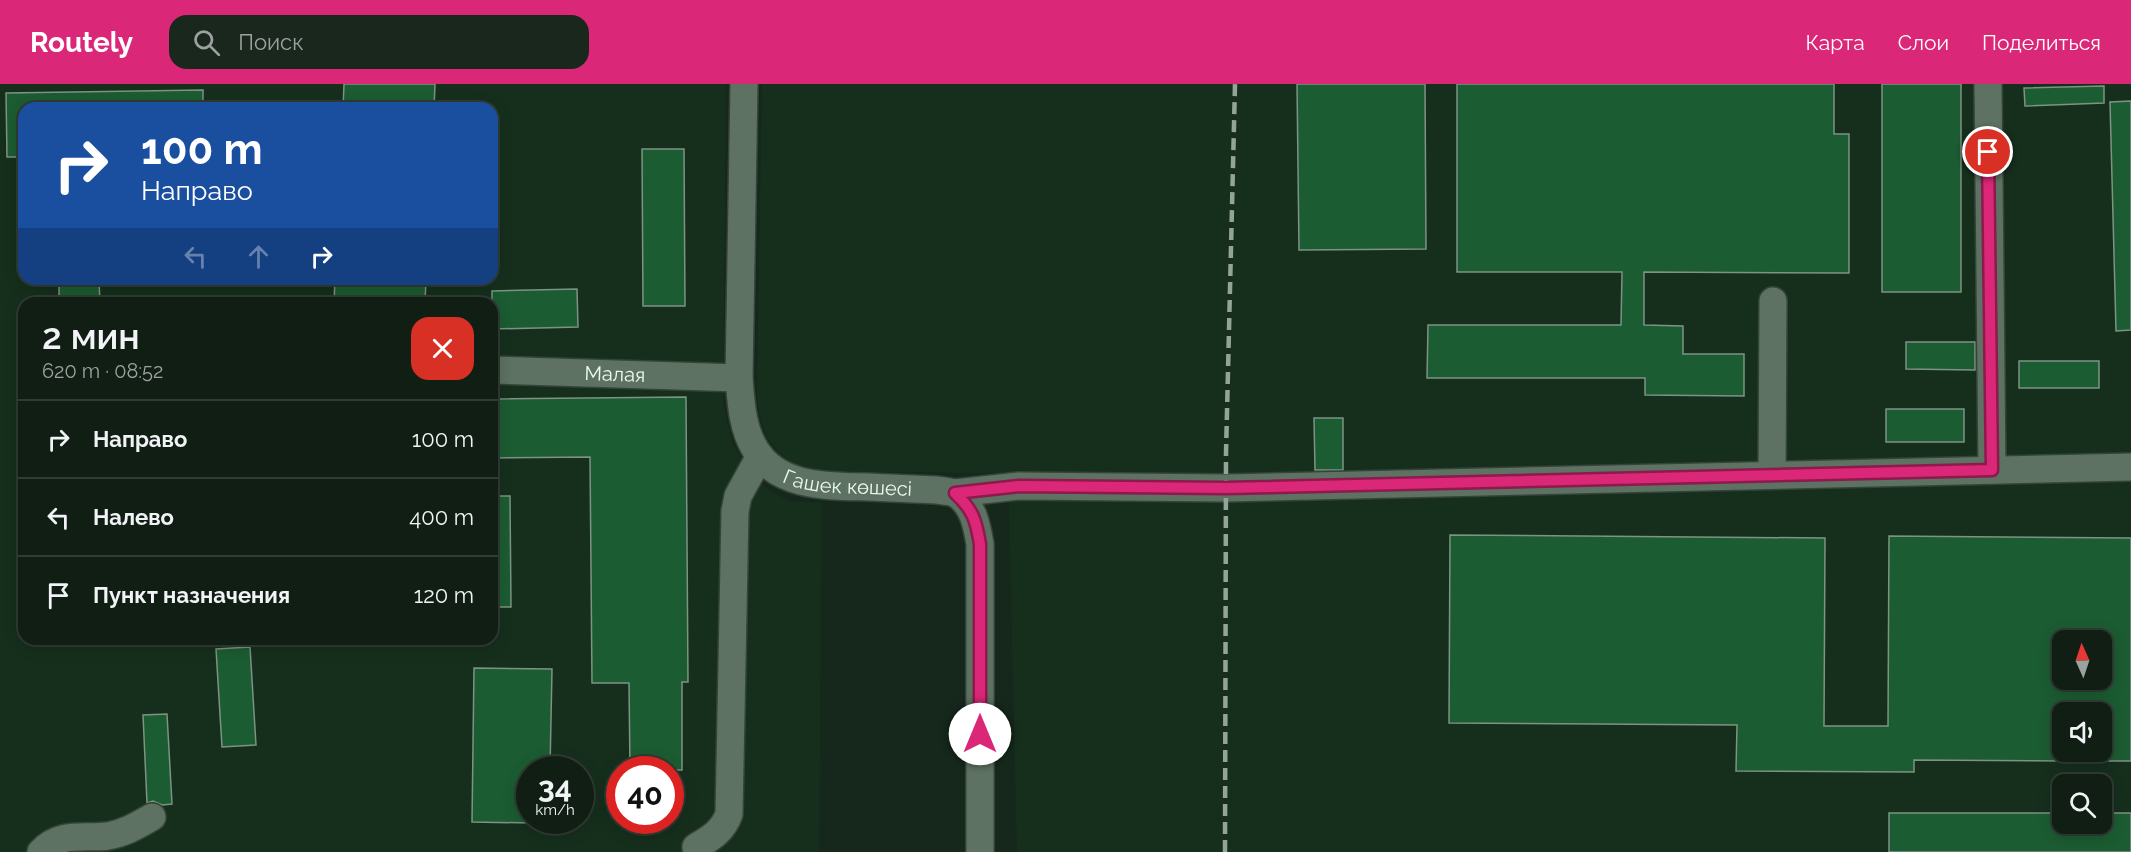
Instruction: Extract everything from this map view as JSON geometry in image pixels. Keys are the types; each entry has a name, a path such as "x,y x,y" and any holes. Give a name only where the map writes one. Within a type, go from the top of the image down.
{"street":[{"name":"Гашек көшесі","path":"744,84 739,378 741,409 759,456 779,472 796,480 818,485 937,490 955,493 1019,486 1226,488 2131,466"},
{"path":"1988,84 1992,470"},
{"path":"1772,475 1773,301"},
{"name":"Малая","path":"498,370 739,378"},
{"path":"696,847 725,825 729,814 735,511 738,496 759,456"},
{"path":"955,493 966,504 976,520 980,544 980,852"},
{"path":"41,852 51,842 67,837 98,844 152,817"}],"shaded area":[{"path":"0,84 726,84 723,400 727,423 734,447 749,470 768,490 790,501 822,503 819,852 0,852"},
{"path":"762,84 2131,84 2131,852 1017,852 1008,473 822,471 801,467 789,461 777,450 767,437 760,416 757,396"}],"building":[{"path":"344,84 435,84 434,102 343,102"},
{"path":"1297,84 1425,84 1426,249 1299,250"},
{"path":"1457,84 1834,84 1834,134 1849,134 1849,273 1644,272 1644,325 1683,326 1683,354 1744,354 1744,396 1645,395 1645,378 1427,378 1428,325 1621,325 1622,272 1457,272"},
{"path":"1882,84 1961,84 1961,292 1882,292"},
{"path":"2104,86 2104,103 2025,106 2024,88"},
{"path":"203,90 203,102 18,102 18,157 7,157 6,93"},
{"path":"2131,101 2131,330 2116,331 2110,102"},
{"path":"642,149 684,149 685,306 643,306"},
{"path":"59,285 99,285 100,297 59,297"},
{"path":"335,285 426,285 425,297 334,297"},
{"path":"577,289 578,327 498,329 498,297 492,297 492,291"},
{"path":"1906,342 1975,342 1975,370 1906,369"},
{"path":"2019,361 2099,361 2099,388 2019,388"},
{"path":"686,397 688,682 682,682 682,756 630,756 629,683 592,683 590,457 498,458 498,399"},
{"path":"1886,409 1964,409 1964,442 1886,442"},
{"path":"1314,418 1343,418 1343,470 1315,470"},
{"path":"498,496 510,496 511,607 498,607"},
{"path":"1450,535 1825,538 1824,726 1888,726 1889,536 2131,538 2131,761 2112,761 2112,702 2052,702 2052,761 1914,760 1914,772 1736,771 1737,725 1449,723"},
{"path":"250,647 256,745 222,747 216,649"},
{"path":"474,668 552,669 550,756 516,756 516,823 472,822"},
{"path":"167,714 172,804 162,805 153,801 147,803 143,715"},
{"path":"1889,813 2052,813 2052,834 2112,834 2112,813 2131,813 2131,852 1889,852"}],"railway":[{"path":"1225,852 1226,453 1235,84"}],"route":[{"path":"980,734 980,544 976,520 966,504 955,493 1019,486 1226,488 1992,470 1988,152"}]}
